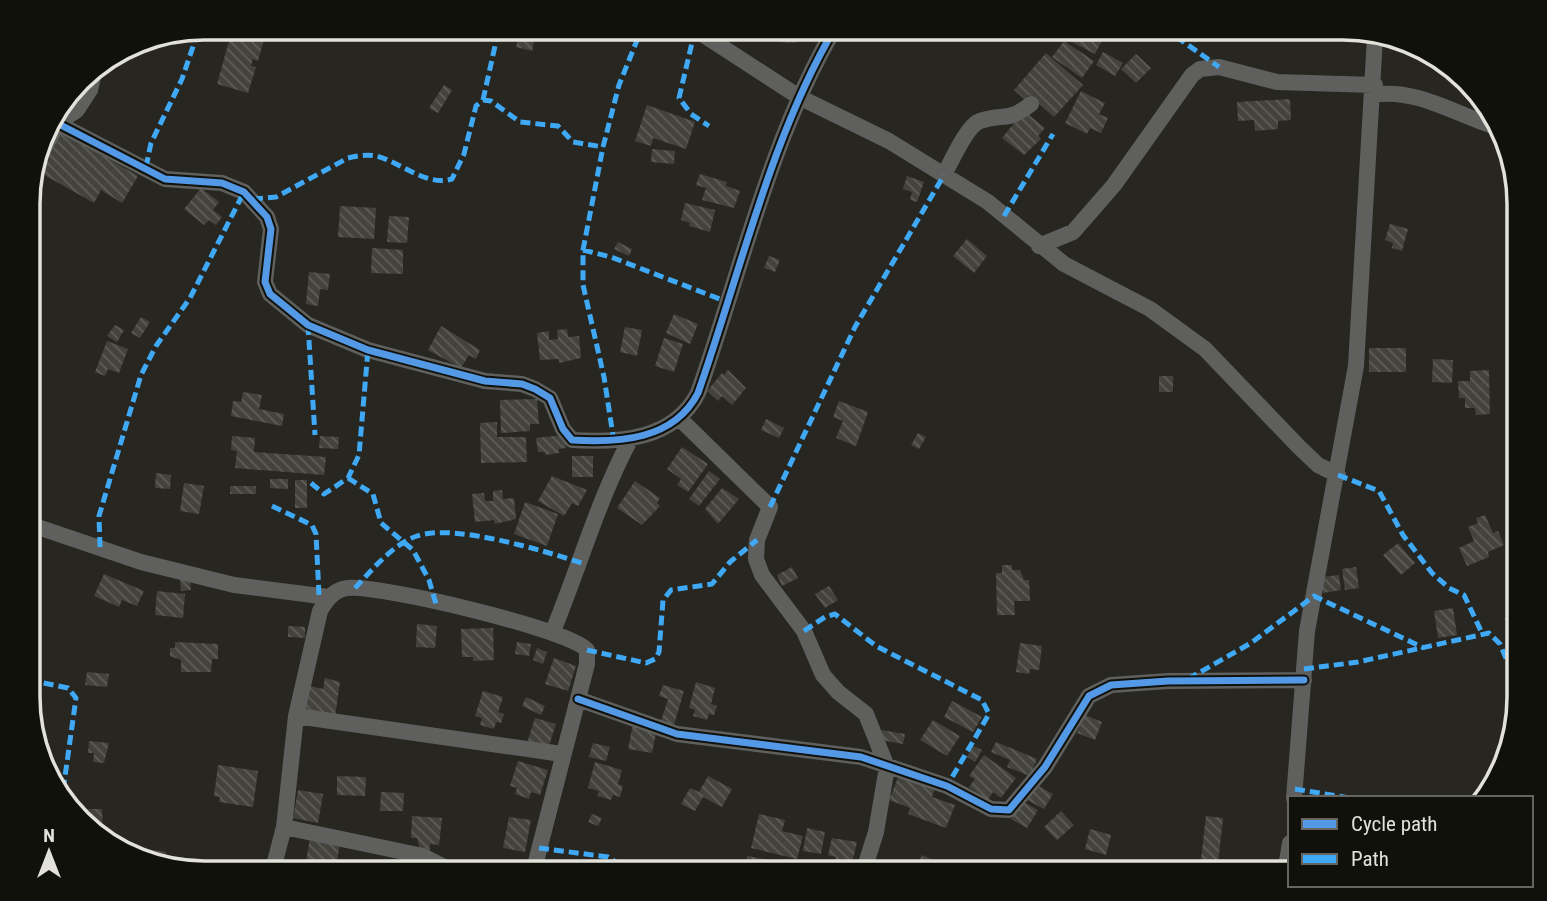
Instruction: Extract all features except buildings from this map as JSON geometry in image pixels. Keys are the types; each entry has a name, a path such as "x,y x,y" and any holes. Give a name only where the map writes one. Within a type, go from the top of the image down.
{"street":[{"path":"61,124 165,179 222,183 244,192 267,217 271,229 265,282 270,294 309,324 368,350 485,381 522,384 535,388 550,398 563,429 572,440 631,440 680,419 690,410 799,97 829,40"},
{"path":"711,41 799,97 889,141 988,202 1039,246 1065,264 1150,309 1205,349 1318,465 1338,475"},
{"path":"1294,796 1307,631 1338,475 1356,366 1367,148 1374,90 1376,44"},
{"path":"1039,246 1073,232 1114,185 1192,75 1200,69 1219,67 1277,82 1409,93 1465,118 1486,124"},
{"path":"66,115 77,110 91,86"},
{"path":"944,175 972,125 980,121 1014,117 1031,104"},
{"path":"680,419 770,507 757,540 756,559 762,575 804,631 823,675 838,692 866,714 887,766 876,832 867,860"},
{"path":"552,631 582,563 614,471 631,440"},
{"path":"40,528 141,562 221,582 328,597"},
{"path":"275,861 285,827 296,716 320,611 328,597 345,588 378,590 552,631 581,643 587,650 587,664 536,861"},
{"path":"578,699 677,734 861,757 947,786 991,809 1010,810 1045,766 1089,696 1111,685 1168,681 1304,680"},
{"path":"296,716 562,754"},
{"path":"285,827 423,856 432,861"}],"marked path":[{"path":"1181,40 1219,67"},
{"path":"146,167 151,143 182,79 195,41"},
{"path":"483,100 496,41"},
{"path":"614,442 604,377 583,285 583,250 603,147 619,85 637,41"},
{"path":"693,41 679,98 691,114 709,126"},
{"path":"253,199 276,197 348,158 362,156 373,155 385,159 433,180 452,179 464,154 476,106 483,100 491,101 520,122 558,126 573,142 603,147"},
{"path":"1004,216 1053,134"},
{"path":"770,507 855,327 944,175"},
{"path":"100,547 99,516 141,375 156,346 190,298 244,192"},
{"path":"583,250 611,257 730,303"},
{"path":"308,325 315,435"},
{"path":"311,483 324,494 348,478 359,455 368,350"},
{"path":"1338,475 1379,491 1403,535 1432,573 1449,588 1464,595 1482,633"},
{"path":"348,478 373,494 381,523 413,550 429,580 436,604"},
{"path":"272,506 312,525 316,534 319,595"},
{"path":"355,588 383,558 400,545 417,536 433,533 453,533 499,540 582,563"},
{"path":"587,650 646,663 655,659 659,652 663,600 671,590 712,584 730,562 757,540"},
{"path":"1188,679 1251,643 1314,596 1424,648"},
{"path":"804,631 825,617 835,614 876,646 982,700 989,714 947,786"},
{"path":"1304,669 1358,662 1489,633 1500,644 1506,658"},
{"path":"40,682 68,688 76,698 64,782"},
{"path":"1295,789 1338,796"},
{"path":"539,848 608,857 613,861"}],"cycle path":[{"path":"61,125 165,179 222,183 244,192 267,217 271,229 265,282 270,294 308,325 368,350 485,381 522,384 535,389 550,398 563,429 572,440 608,441 644,435 660,429 675,421 688,409 698,393 758,206 792,114 828,40"},
{"path":"578,699 677,734 861,757 947,786 991,809 1009,810 1045,767 1089,696 1111,685 1168,681 1304,680"}]}
